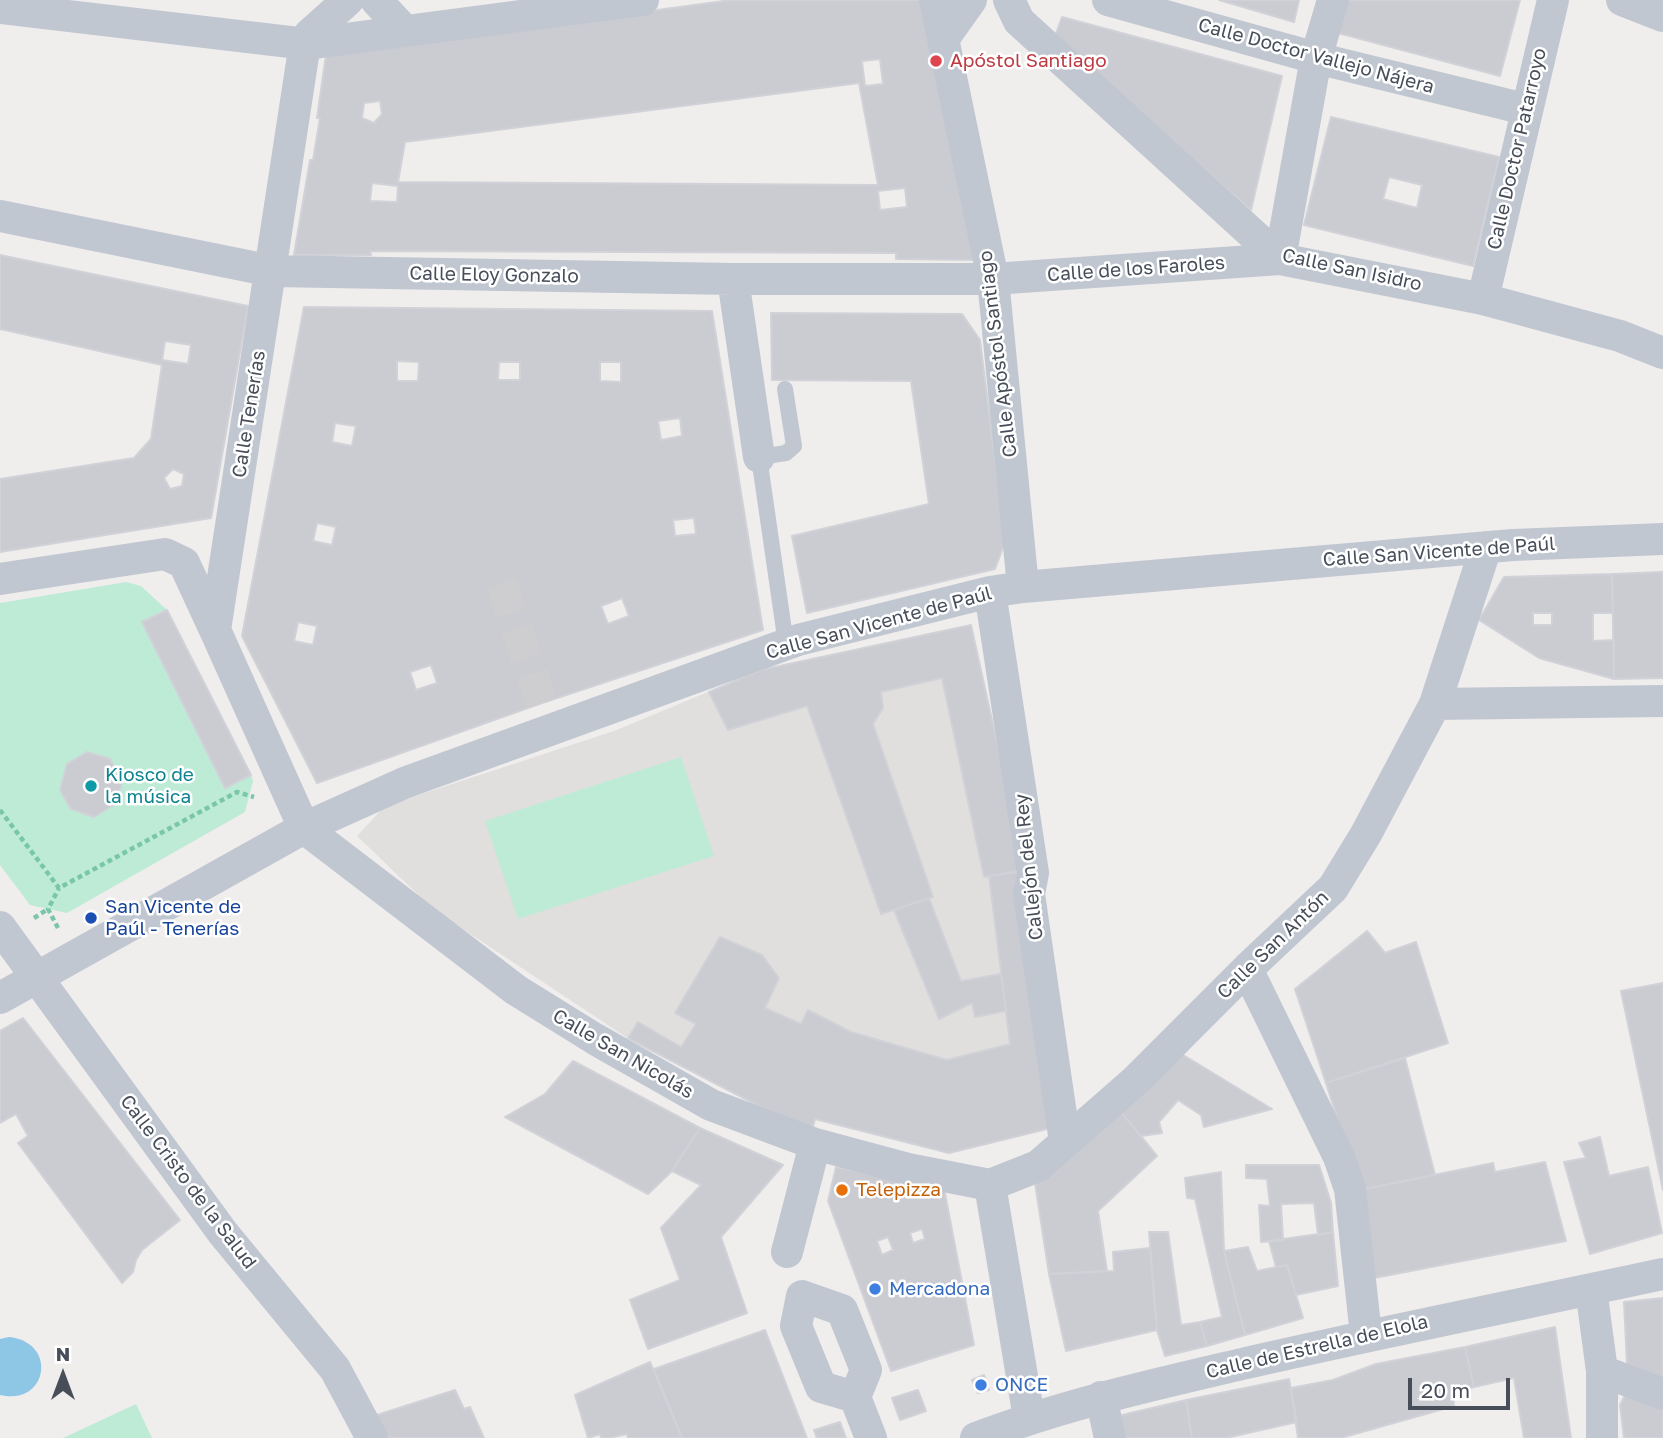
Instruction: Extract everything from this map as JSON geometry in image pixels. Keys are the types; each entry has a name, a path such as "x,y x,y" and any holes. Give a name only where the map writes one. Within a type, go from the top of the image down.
{"street":[{"path":"307,44 309,35 348,0"},
{"path":"376,0 405,31"},
{"path":"0,8 307,44 643,0"},
{"name":"Calle Apóstol Santiago","path":"935,0 993,279 1023,587"},
{"path":"944,38 971,0"},
{"name":"Calle San Isidro","path":"1009,0 1019,21 1280,259 1483,299 1620,336 1663,353"},
{"name":"Calle Doctor Vallejo Nájera","path":"1108,0 1316,58 1525,109"},
{"path":"1280,259 1316,58 1333,0"},
{"name":"Calle Doctor Patarroyo","path":"1483,299 1525,109 1553,0"},
{"path":"1622,0 1663,16"},
{"name":"Calle Tenerías","path":"215,630 307,44"},
{"name":"Calle Eloy Gonzalo","path":"0,216 272,271 733,279 993,279"},
{"name":"Calle de los Faroles","path":"993,279 1280,259"},
{"path":"733,279 759,457"},
{"name":"Calle San Vicente de Paúl","path":"0,998 73,957 300,819 404,783 546,717 786,644 990,592 1023,587 1486,547 1663,539"},
{"name":"Calle San Antón","path":"990,1185 1038,1166 1135,1081 1333,888 1366,834 1435,704 1486,547"},
{"path":"0,579 165,554 184,563 300,819"},
{"name":"Callejón del Rey","path":"990,592 1033,873 1030,894 1065,1142"},
{"path":"1435,704 1663,701"},
{"name":"Calle San Nicolás","path":"300,819 516,990 595,1040 710,1105 815,1144 908,1168 990,1185"},
{"name":"Calle Cristo de la Salud","path":"0,927 223,1233 335,1369 372,1438"},
{"path":"1247,969 1339,1157 1350,1189 1366,1335"},
{"path":"787,1252 815,1144"},
{"path":"990,1185 1029,1418"},
{"name":"Calle de Estrella de Elola","path":"976,1438 1029,1418 1101,1397 1366,1335 1663,1273"},
{"path":"1591,1289 1602,1371 1602,1438"},
{"path":"1602,1371 1663,1394"},
{"path":"855,1397 871,1438"},
{"path":"1101,1397 1110,1438"}],"lane":[{"path":"785,389 794,446 786,453 759,457 786,644"}],"path":[{"path":"73,957 48,909 58,888 237,792 300,819"},
{"path":"0,810 58,888"}],"shaded area":[{"path":"971,625 1025,870 1051,1128 949,1153 816,1119 811,1133 638,1045 434,910 357,836 385,806 614,731 761,670"}],"green space":[{"path":"126,582 141,586 167,610 251,775 253,781 245,812 67,913 30,905 0,865 0,603"},
{"path":"681,757 714,856 518,919 485,821"},
{"path":"136,1404 152,1438 63,1438"}],"water":[{"path":"9,1337 25,1341 35,1350 40,1360 41,1372 37,1383 29,1391 16,1396 0,1395 0,1339"}],"building":[{"path":"731,0 923,0 974,260 896,259 896,253 370,251 371,255 294,255 320,118 317,118 326,55","holes":["880,59 883,84 865,86 862,61","859,83 878,185 398,182 405,142","380,101 382,114 374,123 362,118 364,103","372,183 398,186 397,202 370,201","905,188 907,207 880,210 878,191"]},
{"path":"1219,0 1299,0 1294,22"},
{"path":"1346,0 1520,0 1500,76 1338,33"},
{"path":"1062,17 1282,76 1251,210 1054,39"},
{"path":"1331,117 1499,157 1473,266 1304,225","holes":["1389,177 1422,185 1417,208 1383,199"]},
{"path":"0,255 248,306 211,518 0,552 0,479 134,458 151,439 162,365 0,329","holes":["165,341 191,345 188,364 162,360","173,469 184,474 182,486 170,489 164,478"]},
{"path":"304,307 712,311 763,630 542,703 317,783 242,636","holes":["397,361 419,362 418,381 397,381","499,362 520,362 520,380 498,380","600,362 621,362 621,382 600,381","680,418 682,436 661,440 658,421","335,423 356,426 352,446 332,442","694,518 696,534 675,536 673,520","317,523 336,527 332,545 313,541","622,598 629,616 608,624 601,606","298,622 317,626 313,645 294,641","527,631 533,651 512,658 506,638","431,665 437,683 416,690 410,672"]},
{"path":"771,313 962,314 980,340 1005,542 995,569 807,613 792,536 929,504 911,381 772,380"},
{"path":"1663,572 1663,678 1614,679 1612,574"},
{"path":"1612,574 1613,613 1593,613 1593,641 1614,640 1614,679 1539,658 1479,620 1504,577","holes":["1533,613 1552,613 1552,625 1533,625"]},
{"path":"167,610 251,775 225,788 142,622"},
{"path":"971,625 1025,870 984,877 942,678 881,692 883,708 873,724 933,897 881,914 807,706 728,730 709,692 761,670"},
{"name":"Kiosco de la música","path":"87,752 110,759 122,783 115,804 94,817 71,809 60,790 67,764"},
{"path":"1017,872 1051,1128 949,1153 815,1119 811,1133 628,1038 638,1022 681,1047 696,1024 675,1013 720,937 762,955 779,978 765,1008 801,1024 808,1010 851,1032 947,1060 1010,1044 989,876"},
{"path":"929,898 961,981 1001,974 1006,1011 975,1017 972,1003 939,1019 894,910"},
{"path":"1367,931 1385,953 1416,942 1448,1043 1326,1083 1295,989"},
{"path":"1663,983 1663,1190 1621,991"},
{"path":"23,1018 180,1220 142,1250 133,1272 122,1283 18,1143 28,1136 16,1114 0,1123 0,1031"},
{"path":"1175,1050 1272,1109 1204,1127 1201,1115 1178,1100 1159,1122 1162,1133 1141,1136 1117,1107"},
{"path":"1405,1058 1435,1175 1360,1190 1326,1083"},
{"path":"573,1061 700,1128 672,1171 648,1194 505,1117 545,1094"},
{"path":"1117,1107 1157,1156 1098,1211 1107,1271 1049,1274 1035,1183"},
{"path":"700,1128 783,1165 721,1237 747,1313 648,1349 630,1300 680,1280 661,1228 701,1185 672,1171"},
{"path":"1600,1137 1609,1176 1648,1167 1662,1233 1590,1254 1564,1162 1586,1158 1579,1143"},
{"path":"1545,1162 1566,1241 1369,1279 1360,1190 1493,1163 1495,1172"},
{"path":"1246,1165 1319,1165 1331,1203 1333,1232 1318,1235 1314,1203 1281,1204 1283,1240 1261,1242 1259,1205 1270,1206 1267,1179 1246,1178"},
{"path":"836,1167 944,1188 974,1345 891,1371 828,1201","holes":["922,1229 925,1239 913,1243 910,1233","888,1237 893,1250 882,1255 877,1241"]},
{"path":"1221,1172 1224,1251 1245,1335 1207,1346 1200,1322 1222,1317 1195,1199 1187,1198 1185,1178"},
{"path":"1149,1232 1168,1232 1181,1325 1200,1322 1207,1346 1165,1356 1157,1330"},
{"path":"1333,1232 1338,1286 1296,1295 1287,1265 1276,1267 1269,1241"},
{"path":"1248,1247 1257,1271 1287,1265 1303,1318 1245,1335 1224,1251"},
{"path":"1150,1248 1157,1330 1066,1351 1049,1274 1114,1271 1113,1252"},
{"path":"1663,1298 1663,1379 1627,1365 1624,1302"},
{"path":"1555,1327 1571,1438 1524,1438 1514,1378 1474,1387 1465,1347"},
{"path":"765,1330 807,1438 682,1438 654,1369"},
{"path":"1465,1347 1474,1387 1453,1393 1454,1406 1341,1438 1298,1438 1291,1388 1333,1380 1376,1364"},
{"path":"650,1362 682,1438 628,1438 627,1434 601,1438 600,1434 588,1438 575,1395"},
{"name":"ONCE","path":"984,1375 989,1390 978,1393 972,1380"},
{"path":"1289,1379 1297,1422 1226,1438 1192,1438 1186,1400"},
{"path":"455,1390 464,1409 470,1407 484,1438 386,1438 377,1415"},
{"path":"918,1390 926,1411 900,1420 892,1398"},
{"path":"1631,1394 1663,1406 1663,1438 1624,1438 1620,1405 1624,1397"},
{"path":"1186,1400 1192,1438 1122,1438 1118,1416"},
{"path":"840,1422 846,1438 817,1438 814,1430"}],"tunnel":[{"path":"501,583 542,703"}],"place":[{"name":"Apóstol Santiago","path":"936,61"},
{"name":"Kiosco de la música","path":"91,786"},
{"name":"San Vicente de Paúl - Tenerías","path":"91,918"},
{"name":"Telepizza","path":"842,1190"},
{"name":"Mercadona","path":"875,1289"},
{"name":"ONCE","path":"981,1385"}]}
